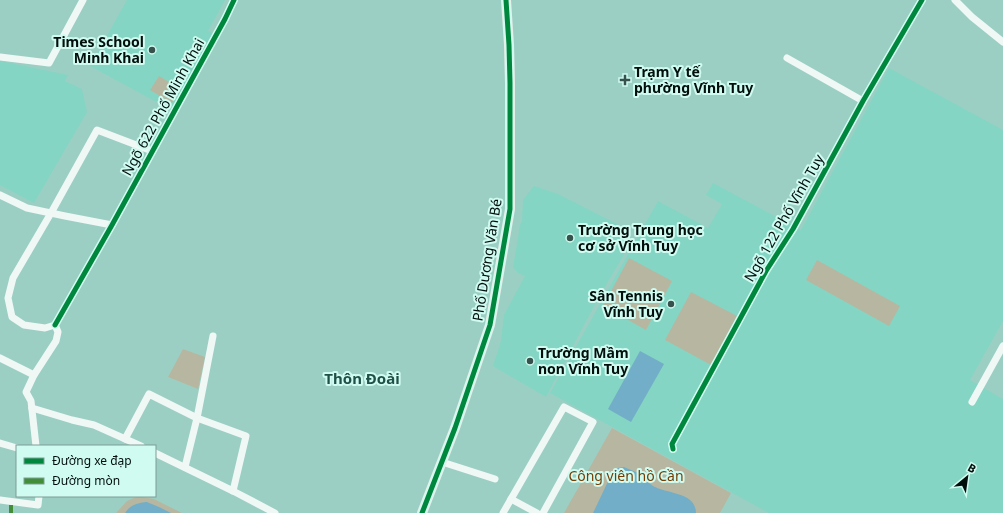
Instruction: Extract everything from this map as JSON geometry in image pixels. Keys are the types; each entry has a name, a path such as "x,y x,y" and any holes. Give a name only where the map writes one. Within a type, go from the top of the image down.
{"street":[{"path":"0,57 49,63 83,0"},
{"name":"Ngõ 622 Phố Minh Khai","path":"152,151 97,130 13,278 8,298 12,317 24,325 45,328 55,325 226,19 234,0"},
{"name":"Phố Dương Văn Bé","path":"422,513 470,386 490,326 510,209 510,83 506,0"},
{"name":"Ngõ 122 Phố Vĩnh Tuy","path":"673,449 672,444 766,271 794,229 863,101 922,0"},
{"path":"955,0 972,17 1003,42"},
{"path":"787,58 863,101"},
{"path":"0,195 27,208 112,225"},
{"path":"36,445 31,401 26,392 34,375 56,341 58,332 55,325"},
{"path":"185,467 197,418 213,336"},
{"path":"972,402 1002,350"},
{"path":"0,358 34,375"},
{"path":"124,439 149,394 197,418 246,436 233,491"},
{"path":"503,513 564,407 593,422 543,513"},
{"path":"32,408 94,425 139,445"},
{"path":"0,443 16,448"},
{"path":"156,453 275,513"},
{"path":"442,462 495,479"},
{"path":"0,500 38,505 39,497"},
{"path":"511,498 537,513"}],"shaded area":[{"name":"Times School Minh Khai","path":"127,0 225,0 208,31 214,34 173,111 90,66"},
{"path":"0,61 68,75 65,81 82,89 87,112 34,203 0,185"},
{"path":"889,68 1003,130 1003,321 970,380 1003,399 1003,513 769,513 550,393 658,201 708,228 722,204 706,195 713,183 801,230"},
{"path":"534,186 558,194 617,224 612,232 631,243 600,295 546,397 493,366 501,341 504,315 525,276 518,273 513,267 522,221 523,200"}],"green space":[{"path":"159,76 181,89 172,103 150,90"},
{"path":"629,258 672,281 646,330 603,306"},
{"path":"817,260 900,306 889,326 806,280"},
{"path":"691,292 737,316 711,365 665,340"},
{"path":"183,349 205,357 198,389 168,377"},
{"name":"Công viên hồ Cần","path":"612,428 731,493 720,513 564,513"},
{"path":"136,497 154,499 182,513 116,513 127,501"}],"water":[{"path":"640,351 664,364 631,422 608,409"},
{"path":"624,467 636,472 659,489 686,497 695,506 696,513 593,513 612,473 618,468"},
{"path":"147,502 171,513 125,513 134,505"}],"marked path":[{"path":"11,501 11,513"}],"cycle path":[{"path":"55,325 112,225 234,0"},
{"path":"422,513 455,428 490,325 510,209 510,83 506,0"},
{"path":"673,449 672,444 766,271 793,229 863,101 922,0"}],"place":[{"name":"Times School Minh Khai","path":"152,50"},
{"name":"Trạm Y tế phường Vĩnh Tuy","path":"625,80"},
{"name":"Trường Trung học cơ sở Vĩnh Tuy","path":"570,238"},
{"name":"Sân Tennis Vĩnh Tuy","path":"671,304"},
{"name":"Trường Mầm non Vĩnh Tuy","path":"530,361"}],"district":[{"name":"Thôn Đoài","path":"362,379"}]}
